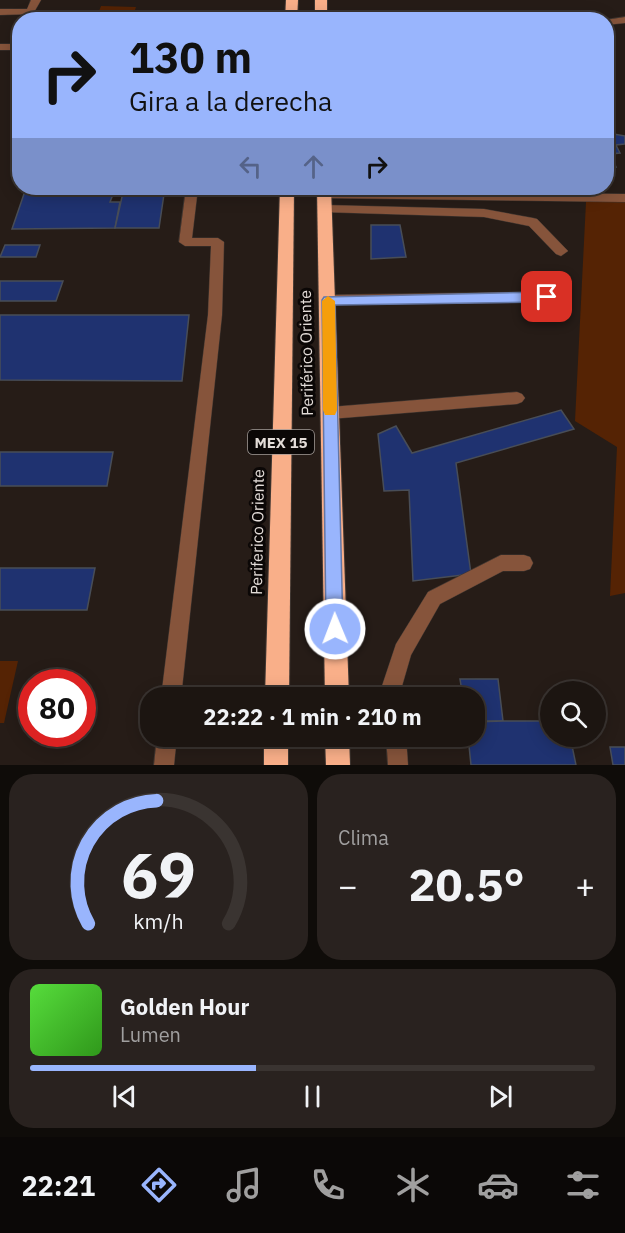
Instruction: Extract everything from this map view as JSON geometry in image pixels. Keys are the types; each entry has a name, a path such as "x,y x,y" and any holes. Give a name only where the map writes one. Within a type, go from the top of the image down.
{"highway":[{"name":"Periferico Oriente","path":"277,687 287,195"},
{"name":"Periférico Oriente","path":"324,197 336,687"},
{"path":"276,747 276,765"},
{"path":"337,747 338,765"}],"street":[{"path":"0,12 30,12 36,0"},
{"path":"172,687 216,304 218,242 185,242 191,195"},
{"path":"324,197 625,198"},
{"path":"324,197 494,215 533,222 561,251"},
{"path":"328,300 547,297"},
{"path":"330,413 517,398"},
{"path":"392,687 403,651 434,598 501,563 524,563"},
{"path":"164,765 166,747"},
{"path":"397,747 398,765"}],"shaded area":[{"path":"101,6 136,7 134,12 99,12"},
{"path":"625,201 625,593 610,596 617,447 575,421 586,202"},
{"path":"0,661 18,661 4,723 0,723"}],"building":[{"path":"614,134 625,136 625,144 616,145 620,153 614,154"},
{"path":"24,195 113,195 110,202 120,202 115,228 12,229"},
{"path":"122,195 164,195 159,228 115,228"},
{"path":"371,225 400,225 406,257 371,259"},
{"path":"5,245 40,245 36,257 0,257"},
{"path":"0,281 63,281 56,301 0,301"},
{"path":"0,315 189,315 182,381 0,380"},
{"path":"561,410 574,429 456,463 471,574 413,581 409,490 384,491 378,434 396,426 412,453"},
{"path":"0,452 113,452 107,486 0,486"},
{"path":"0,568 95,568 87,610 0,610"},
{"path":"460,679 498,679 503,721 485,721 485,687 461,687"},
{"path":"540,721 540,747 572,747 576,765 471,765 469,747 485,747 485,722"},
{"path":"610,747 625,747 625,765 613,765"}],"slow traffic":[{"path":"328,301 330,410"}],"route":[{"path":"335,629 328,300 547,297"}]}
